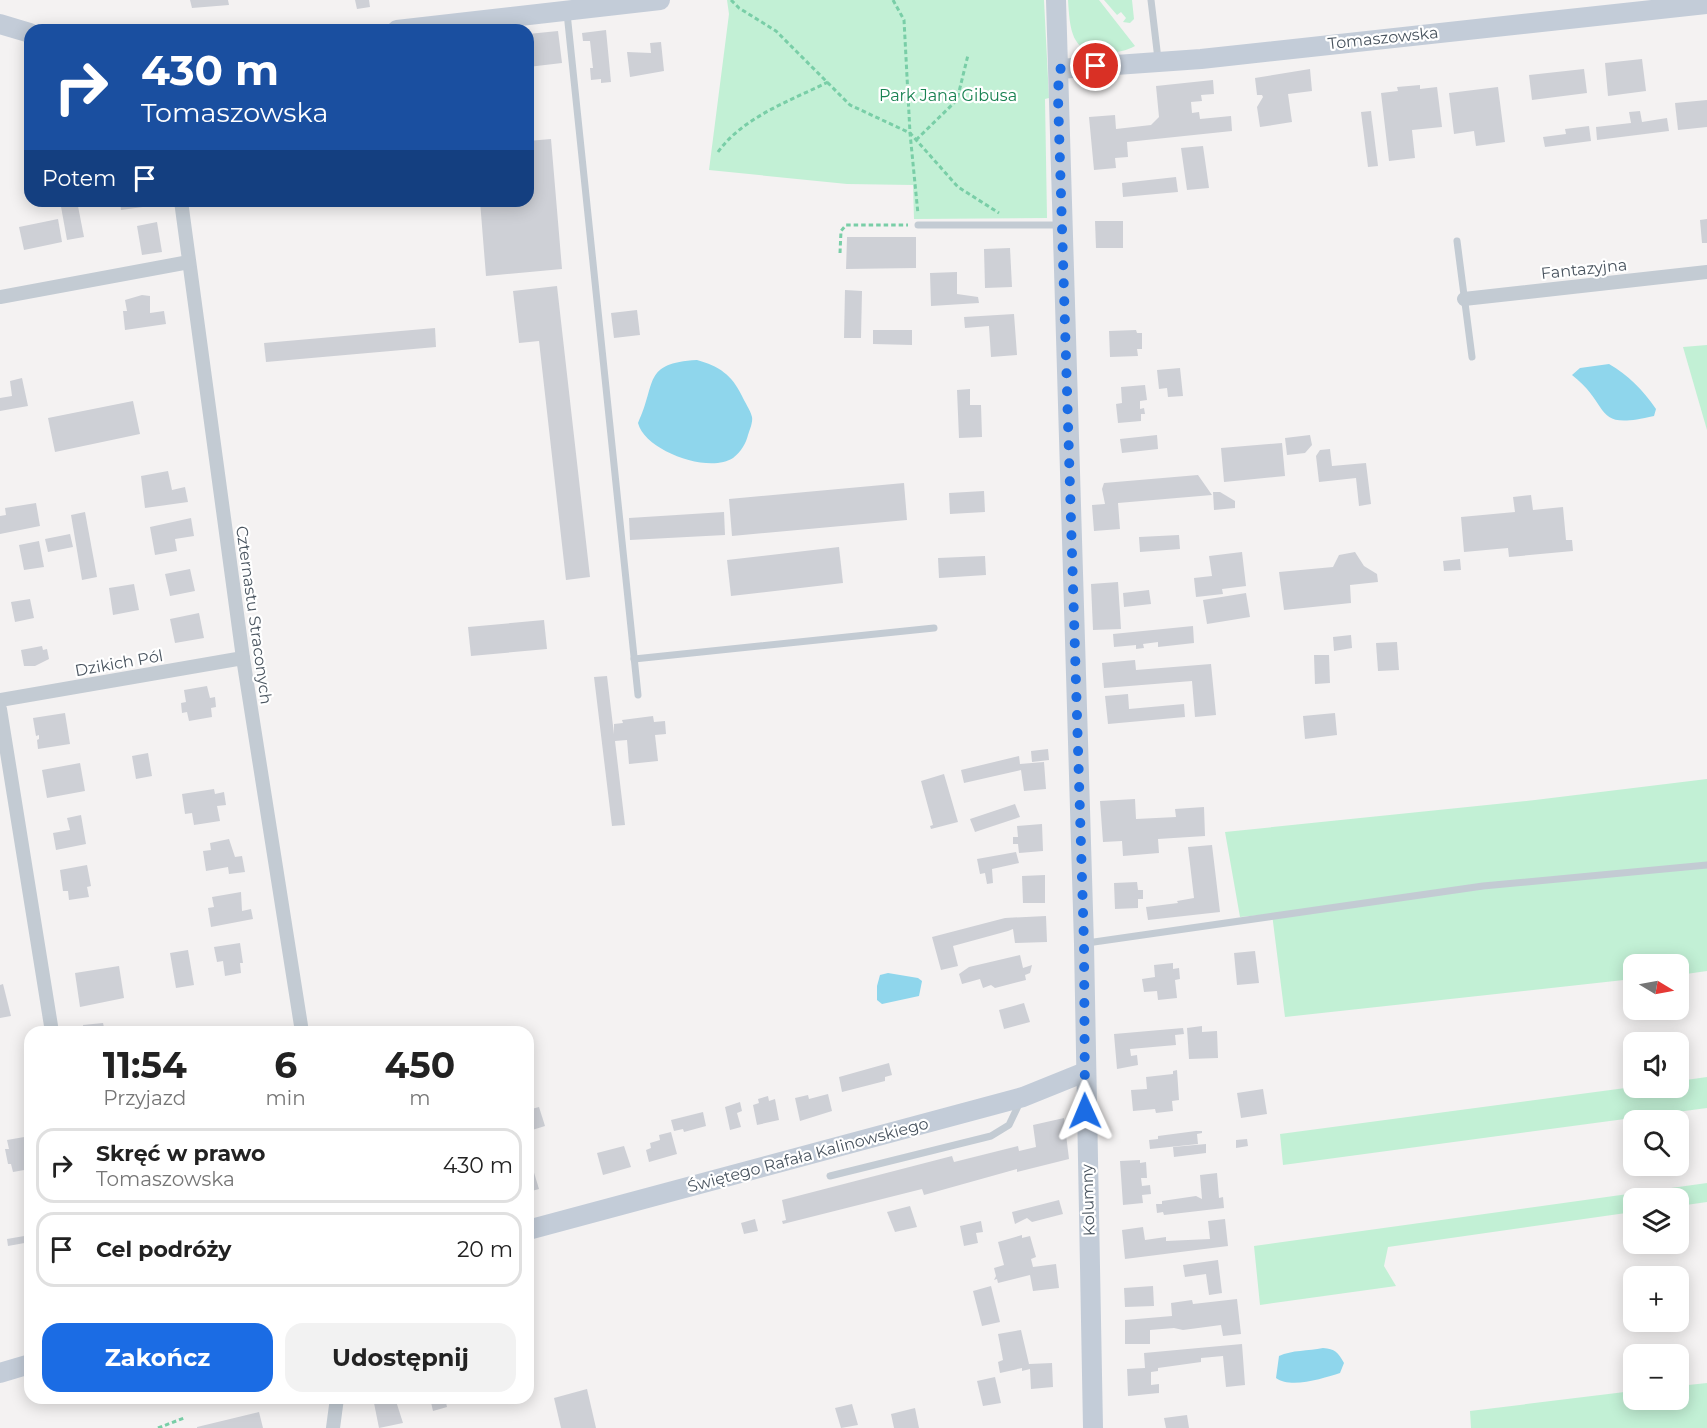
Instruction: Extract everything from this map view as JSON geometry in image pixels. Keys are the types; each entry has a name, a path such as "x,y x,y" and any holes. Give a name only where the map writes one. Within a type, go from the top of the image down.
{"street":[{"path":"440,24 563,7 660,0"},
{"name":"Kolumny","path":"1056,0 1084,944 1093,1428"},
{"name":"Tomaszowska","path":"1059,69 1158,62 1707,4"},
{"path":"0,24 24,31"},
{"name":"Czternastu Straconych","path":"182,207 243,658 301,1026"},
{"path":"0,297 189,262"},
{"name":"Fantazyjna","path":"1464,299 1707,272"},
{"name":"Dzikich Pól","path":"0,700 243,658"},
{"path":"0,709 51,1026"},
{"name":"Świętego Rafała Kalinowskiego","path":"534,1228 1023,1097 1085,1072"},
{"path":"0,1373 24,1366"},
{"path":"333,1428 336,1404"}],"lane":[{"path":"1151,0 1158,62"},
{"path":"563,7 638,695"},
{"path":"918,225 1061,225"},
{"path":"1457,242 1472,357"},
{"path":"634,659 934,628"},
{"path":"1084,944 1483,886 1707,865"},
{"path":"830,1176 991,1136 1009,1125 1023,1097"}],"path":[{"path":"731,0 739,8 776,31 850,105 910,133 958,187 1018,225"},
{"path":"840,253 841,231 846,225 918,225 904,20 893,0"},
{"path":"916,140 957,100 968,56"},
{"path":"718,152 730,136 758,118 828,82"},
{"path":"158,1428 184,1418"}],"green space":[{"name":"Park Jana Gibusa","path":"727,0 1044,0 1049,98 1045,99 1047,218 914,219 913,185 847,184 709,170 729,14"},
{"path":"1068,0 1099,0 1135,46 1107,53 1086,50 1079,45 1072,30"},
{"path":"1104,0 1132,0 1134,19 1130,23 1123,22 1126,18 1121,12 1117,15"},
{"path":"1707,345 1707,430 1683,347"},
{"path":"1707,779 1707,971 1689,974 1689,954 1623,954 1623,980 1285,1017 1272,914 1240,917 1225,832 1535,800"},
{"path":"1707,1077 1707,1108 1689,1110 1623,1110 1623,1119 1283,1165 1280,1134 1623,1088 1623,1098 1689,1098 1689,1080"},
{"path":"1707,1183 1707,1202 1689,1205 1689,1188 1671,1188"},
{"path":"1623,1195 1623,1213 1388,1247 1384,1266 1396,1286 1260,1305 1254,1246"},
{"path":"1707,1383 1707,1428 1471,1428 1470,1411 1623,1392 1623,1410 1689,1410 1689,1385"}],"water":[{"path":"697,360 718,368 729,377 738,389 752,417 743,447 733,458 722,462 694,461 665,451 652,443 638,423 654,378 659,371 667,365"},
{"path":"1609,364 1629,378 1646,396 1656,409 1654,416 1634,420 1611,418 1572,375 1580,368"},
{"path":"888,973 918,978 922,981 919,996 882,1004 877,1000 877,986 880,975"},
{"path":"1323,1348 1333,1350 1340,1356 1344,1363 1340,1373 1299,1383 1290,1383 1276,1378 1279,1356"}],"building":[{"path":"190,0 228,0 229,5 192,8"},
{"path":"355,0 369,0 370,7 357,9"},
{"path":"606,30 611,82 601,83 601,79 591,80 590,68 593,68 590,41 583,41 582,33"},
{"path":"558,31 562,63 534,66 534,33"},
{"path":"661,42 664,71 630,77 627,52 651,53 650,43"},
{"path":"1642,59 1646,91 1608,96 1605,63"},
{"path":"1310,69 1312,91 1288,94 1292,122 1260,127 1257,107 1263,97 1257,95 1255,78"},
{"path":"1584,69 1587,93 1532,100 1529,75"},
{"path":"1213,80 1214,94 1201,95 1202,101 1191,102 1192,113 1199,112 1200,119 1231,116 1232,131 1127,142 1128,157 1115,158 1116,168 1094,170 1089,117 1115,115 1116,129 1151,125 1159,117 1156,86"},
{"path":"1420,85 1420,89 1437,87 1442,127 1412,130 1415,158 1389,161 1381,93 1398,91 1397,87"},
{"path":"1498,87 1505,142 1476,146 1474,131 1454,134 1449,93"},
{"path":"1707,100 1707,127 1678,130 1675,103"},
{"path":"1371,111 1378,166 1368,167 1361,112"},
{"path":"1640,111 1642,122 1667,118 1669,131 1597,140 1596,127 1631,123 1629,112"},
{"path":"1589,126 1591,141 1545,147 1543,137 1566,134 1565,129"},
{"path":"551,139 562,269 486,276 480,207 534,207 534,140"},
{"path":"1203,146 1209,188 1187,190 1181,148"},
{"path":"1176,177 1178,192 1123,197 1122,183"},
{"path":"61,207 78,207 84,237 67,240"},
{"path":"121,207 143,207 121,210"},
{"path":"58,219 62,242 24,250 19,227"},
{"path":"1707,219 1707,243 1702,243 1700,220"},
{"path":"1095,221 1123,221 1123,248 1096,248"},
{"path":"157,222 162,252 142,255 137,226"},
{"path":"847,237 916,237 916,268 846,269"},
{"path":"1010,248 1012,287 985,288 984,249"},
{"path":"957,272 957,294 978,297 979,303 931,306 930,273"},
{"path":"557,286 590,577 566,580 539,341 519,343 513,291"},
{"path":"845,290 862,291 861,338 844,338"},
{"path":"142,295 150,296 150,313 164,311 166,324 125,330 123,311 127,311 125,300"},
{"path":"637,310 640,335 614,338 611,313"},
{"path":"1014,314 1017,355 991,357 989,326 965,328 964,317"},
{"path":"435,328 436,347 266,362 264,343"},
{"path":"873,330 912,330 912,345 873,344"},
{"path":"1136,330 1137,333 1142,333 1142,349 1137,349 1138,356 1110,357 1109,331"},
{"path":"1180,368 1183,396 1168,397 1167,388 1159,389 1157,370"},
{"path":"22,378 28,406 0,411 0,398 12,396 10,381"},
{"path":"1145,385 1147,400 1140,401 1140,409 1144,408 1145,414 1141,414 1141,421 1118,423 1116,404 1122,403 1121,387"},
{"path":"970,389 970,405 981,405 982,437 959,438 957,390"},
{"path":"133,401 140,434 55,452 48,418"},
{"path":"1157,435 1158,449 1122,453 1120,439"},
{"path":"1310,435 1312,445 1305,453 1287,455 1285,438"},
{"path":"1282,443 1285,476 1224,482 1221,448"},
{"path":"1330,449 1332,466 1366,463 1371,504 1359,506 1356,478 1319,482 1316,456 1320,450"},
{"path":"168,471 172,490 185,487 188,502 145,508 141,476"},
{"path":"1198,475 1212,495 1118,503 1120,529 1094,531 1092,505 1105,504 1102,489 1104,483"},
{"path":"904,483 907,520 732,536 729,499"},
{"path":"984,491 985,512 950,514 949,493"},
{"path":"1213,492 1220,492 1235,501 1235,508 1214,510"},
{"path":"1531,495 1533,510 1563,507 1566,540 1572,540 1573,551 1509,557 1508,548 1464,552 1461,517 1515,512 1513,497"},
{"path":"36,503 40,526 0,534 0,516 6,515 5,508"},
{"path":"85,512 97,577 82,580 71,515"},
{"path":"724,512 725,535 630,540 629,518"},
{"path":"191,518 194,536 175,539 177,551 155,555 150,527"},
{"path":"70,534 73,547 48,552 45,539"},
{"path":"1179,535 1180,549 1140,552 1139,537"},
{"path":"39,541 44,567 24,570 19,545"},
{"path":"839,547 843,583 731,596 727,560"},
{"path":"1242,552 1246,586 1222,589 1223,594 1196,597 1194,578 1212,576 1209,556"},
{"path":"1355,552 1364,566 1377,574 1378,582 1350,585 1351,603 1284,610 1279,572 1333,567 1339,555"},
{"path":"985,556 986,575 939,578 938,558"},
{"path":"1460,559 1461,570 1444,571 1443,561"},
{"path":"190,569 195,591 170,596 165,574"},
{"path":"1118,582 1121,629 1093,630 1091,584"},
{"path":"134,584 139,610 113,615 109,588"},
{"path":"1149,590 1151,604 1124,607 1123,593"},
{"path":"1246,593 1250,617 1207,624 1203,600"},
{"path":"30,599 34,618 15,622 11,602"},
{"path":"199,613 204,638 175,643 170,619"},
{"path":"544,620 547,649 471,656 468,627"},
{"path":"1193,626 1194,643 1158,647 1158,642 1143,644 1144,648 1136,649 1136,645 1114,647 1113,634"},
{"path":"1351,635 1352,648 1334,651 1333,637"},
{"path":"1397,642 1399,670 1378,671 1376,643"},
{"path":"42,646 43,650 47,649 49,659 35,666 24,666 21,650"},
{"path":"1314,655 1329,655 1330,683 1315,684"},
{"path":"1135,660 1136,670 1211,664 1216,715 1195,717 1192,681 1104,688 1102,663"},
{"path":"607,676 614,734 614,724 623,723 622,720 653,716 654,722 665,721 666,734 655,735 658,761 629,764 627,740 615,741 625,825 612,826 594,677"},
{"path":"207,686 210,698 215,697 216,707 211,708 212,717 189,721 187,712 182,713 181,703 186,702 184,690"},
{"path":"1128,694 1129,709 1184,704 1185,717 1108,724 1105,696"},
{"path":"65,713 70,744 38,749 39,735 36,736 33,718"},
{"path":"1335,713 1337,735 1305,739 1303,716"},
{"path":"1048,749 1049,760 1032,762 1031,751"},
{"path":"148,753 152,776 136,779 132,756"},
{"path":"1019,756 1020,764 1044,762 1046,789 1024,791 1021,770 964,783 961,770"},
{"path":"80,763 85,791 47,798 42,770"},
{"path":"944,774 958,822 931,829 930,826 933,825 921,781"},
{"path":"214,789 215,794 224,792 226,805 217,806 220,821 194,825 192,813 185,814 182,794"},
{"path":"1135,799 1136,819 1176,817 1175,809 1204,807 1205,836 1158,839 1159,853 1123,856 1122,841 1103,842 1100,801"},
{"path":"1015,804 1020,817 975,832 970,819"},
{"path":"81,815 86,844 56,850 53,833 70,830 67,818"},
{"path":"1042,824 1043,851 1019,853 1018,844 1013,844 1013,837 1018,837 1017,826"},
{"path":"229,839 235,857 242,856 245,872 229,874 228,867 206,871 203,851 211,850 210,843"},
{"path":"1212,845 1220,912 1148,920 1146,907 1178,903 1177,901 1194,898 1188,847"},
{"path":"1016,852 1019,863 992,869 993,883 987,884 985,873 980,874 977,859"},
{"path":"87,865 91,886 87,887 89,897 69,900 68,891 63,891 60,870"},
{"path":"1045,875 1045,903 1023,903 1022,876"},
{"path":"1137,882 1138,890 1143,890 1143,899 1138,899 1138,908 1115,909 1114,883"},
{"path":"241,892 242,911 251,909 253,919 211,927 208,908 214,907 212,897"},
{"path":"1046,916 1047,942 1015,943 1013,929 953,946 958,966 941,970 932,937 1005,918"},
{"path":"240,943 243,963 240,963 241,973 225,976 223,961 217,962 214,947"},
{"path":"188,950 194,985 176,988 170,953"},
{"path":"1255,951 1259,983 1237,985 1234,953"},
{"path":"1020,955 1023,968 1032,965 1030,973 1025,975 1026,980 995,988 991,985 983,988 980,979 962,984 959,974 969,967"},
{"path":"1173,963 1173,969 1179,968 1180,979 1175,980 1177,998 1158,1000 1157,991 1144,992 1142,979 1155,977 1154,965"},
{"path":"119,966 124,998 80,1007 75,973"},
{"path":"3,984 11,1016 0,1018 0,985"},
{"path":"1024,1003 1030,1022 1004,1029 999,1010"},
{"path":"103,1023 104,1026 83,1026"},
{"path":"1202,1026 1202,1032 1217,1031 1218,1058 1189,1059 1187,1028"},
{"path":"1183,1028 1184,1034 1175,1035 1176,1045 1130,1049 1131,1056 1137,1055 1138,1065 1117,1069 1114,1034"},
{"path":"889,1063 892,1075 885,1077 885,1081 842,1092 839,1077"},
{"path":"1177,1070 1179,1100 1172,1101 1173,1111 1156,1113 1155,1109 1133,1111 1131,1090 1147,1089 1146,1077 1173,1074 1173,1071"},
{"path":"1263,1089 1267,1114 1241,1118 1237,1093"},
{"path":"828,1094 832,1111 800,1121 795,1098 808,1095 809,1099"},
{"path":"768,1096 769,1101 775,1099 779,1120 757,1125 753,1105 759,1103 758,1099"},
{"path":"740,1102 742,1111 737,1113 741,1127 730,1130 725,1107"},
{"path":"539,1107 545,1126 534,1129 534,1108"},
{"path":"703,1112 706,1126 684,1132 683,1129 674,1131 671,1120"},
{"path":"1064,1118 1069,1159 1017,1172 1017,1169 924,1195 922,1189 783,1224 782,1221 786,1220 782,1200 952,1156 954,1162 1018,1146 1019,1151 1036,1147 1033,1125"},
{"path":"1202,1131 1197,1134 1198,1144 1150,1149 1149,1140 1158,1139 1158,1136"},
{"path":"671,1132 677,1154 649,1162 646,1150 651,1148 650,1143 660,1140 659,1135"},
{"path":"24,1137 24,1170 13,1172 11,1164 8,1164 5,1149 9,1149 7,1140"},
{"path":"1247,1139 1248,1146 1236,1148 1236,1140"},
{"path":"1206,1144 1206,1153 1174,1157 1173,1147"},
{"path":"624,1146 631,1167 603,1175 597,1153"},
{"path":"1140,1160 1140,1163 1146,1162 1147,1178 1141,1178 1142,1186 1150,1185 1151,1194 1142,1195 1143,1203 1123,1205 1120,1161"},
{"path":"534,1173 539,1189 534,1190"},
{"path":"1217,1173 1219,1198 1223,1197 1224,1208 1164,1215 1163,1212 1157,1213 1156,1204 1162,1204 1162,1201 1196,1196 1202,1199 1200,1175"},
{"path":"1059,1200 1063,1214 1032,1222 1027,1218 1015,1224 1012,1212"},
{"path":"910,1206 917,1227 895,1232 887,1212"},
{"path":"755,1219 758,1231 744,1234 741,1223"},
{"path":"1225,1219 1228,1246 1125,1259 1122,1230 1143,1227 1145,1240 1166,1237 1166,1241 1210,1239 1208,1221"},
{"path":"981,1221 983,1232 976,1233 978,1243 964,1246 960,1226"},
{"path":"1022,1235 1022,1238 1030,1236 1036,1257 1031,1259 1033,1267 1056,1264 1059,1288 1033,1291 1030,1275 998,1283 997,1279 994,1280 996,1276 994,1268 1004,1265 998,1242"},
{"path":"24,1236 24,1243 8,1246 7,1239"},
{"path":"1218,1260 1222,1293 1209,1295 1206,1274 1185,1277 1183,1265"},
{"path":"991,1286 1000,1322 982,1326 973,1291"},
{"path":"1153,1286 1154,1306 1125,1307 1124,1288"},
{"path":"1237,1299 1241,1334 1223,1336 1221,1325 1183,1330 1174,1328 1150,1330 1150,1344 1125,1344 1125,1320 1172,1316 1171,1303 1192,1300 1193,1304"},
{"path":"1021,1330 1029,1364 1052,1363 1053,1387 1031,1389 1030,1369 1022,1371 1022,1368 1000,1373 998,1362 1003,1360 998,1334"},
{"path":"1242,1344 1245,1385 1226,1387 1223,1356 1201,1358 1201,1362 1158,1368 1158,1371 1151,1372 1151,1385 1159,1384 1159,1393 1128,1396 1127,1369 1145,1368 1144,1353"},
{"path":"995,1377 1001,1403 983,1406 977,1381"},
{"path":"587,1389 596,1428 561,1428 554,1398"},
{"path":"374,1404 397,1404 403,1423 379,1428"},
{"path":"431,1404 446,1404 447,1407 433,1411"},
{"path":"852,1404 858,1425 841,1428 835,1408"},
{"path":"915,1408 919,1428 894,1428 891,1414"},
{"path":"259,1412 263,1428 197,1428 197,1427"},
{"path":"1187,1415 1189,1428 1166,1428 1164,1418"}],"route":[{"path":"1085,1111 1084,944 1058,97 1059,69 1096,66"}]}
